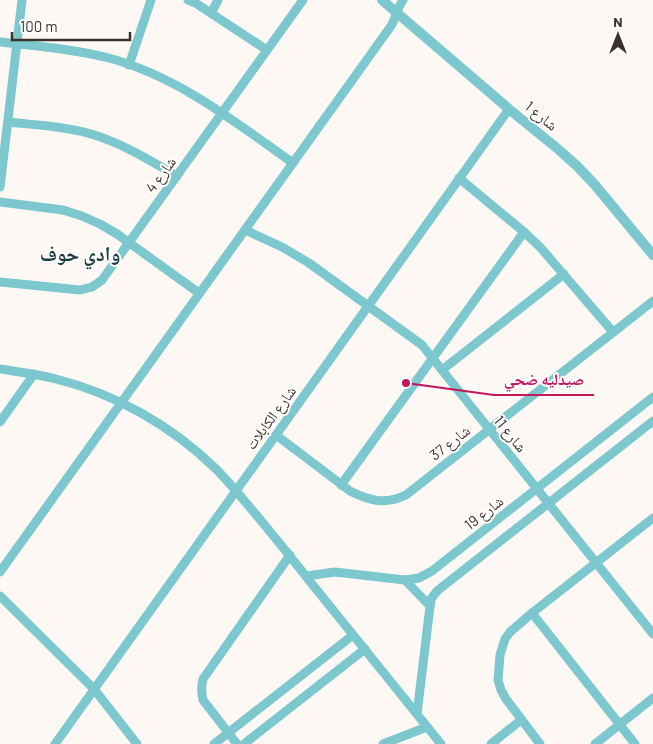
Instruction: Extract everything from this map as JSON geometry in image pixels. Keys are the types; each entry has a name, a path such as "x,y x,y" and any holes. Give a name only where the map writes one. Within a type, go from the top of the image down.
{"street":[{"path":"0,187 22,0"},
{"path":"129,65 151,0"},
{"path":"188,0 267,50"},
{"path":"211,14 218,0"},
{"name":"شارع 4","path":"0,282 80,290 97,284 102,280 303,0"},
{"name":"شارع 1","path":"382,0 577,166 653,256"},
{"path":"0,572 391,26 402,0"},
{"path":"0,42 90,54 129,65 160,77 185,89 293,163"},
{"name":"شارع الكابلات","path":"55,744 509,109"},
{"path":"8,122 71,129 98,136 125,147 177,176"},
{"path":"459,178 540,247 613,332"},
{"path":"0,202 63,210 100,224 200,293"},
{"name":"شارع 11","path":"245,230 282,247 309,263 422,345 653,634"},
{"path":"341,485 524,232"},
{"path":"442,370 564,274"},
{"name":"شارع 37","path":"276,435 341,485 357,494 383,501 398,499 406,495 653,301"},
{"path":"0,369 34,374 78,385 121,402 147,416 194,450 236,490 441,744"},
{"path":"0,422 34,374"},
{"name":"شارع 19","path":"306,576 334,572 405,580 419,578 432,571 653,397"},
{"path":"417,714 430,606 437,591 653,421"},
{"path":"540,744 501,690 498,680 500,655 505,639 510,632 532,613 653,518"},
{"path":"237,744 203,700 201,686 203,679 290,555"},
{"path":"405,580 430,606"},
{"path":"0,596 94,689 137,744"},
{"path":"532,613 635,744"},
{"path":"214,744 353,635"},
{"path":"244,744 365,649"},
{"path":"595,744 653,698"},
{"path":"491,744 521,720"},
{"path":"383,744 427,727"}],"place":[{"name":"صيدليه ضحي","path":"406,383"}],"district":[{"name":"وادي حوف","path":"80,254"}]}
